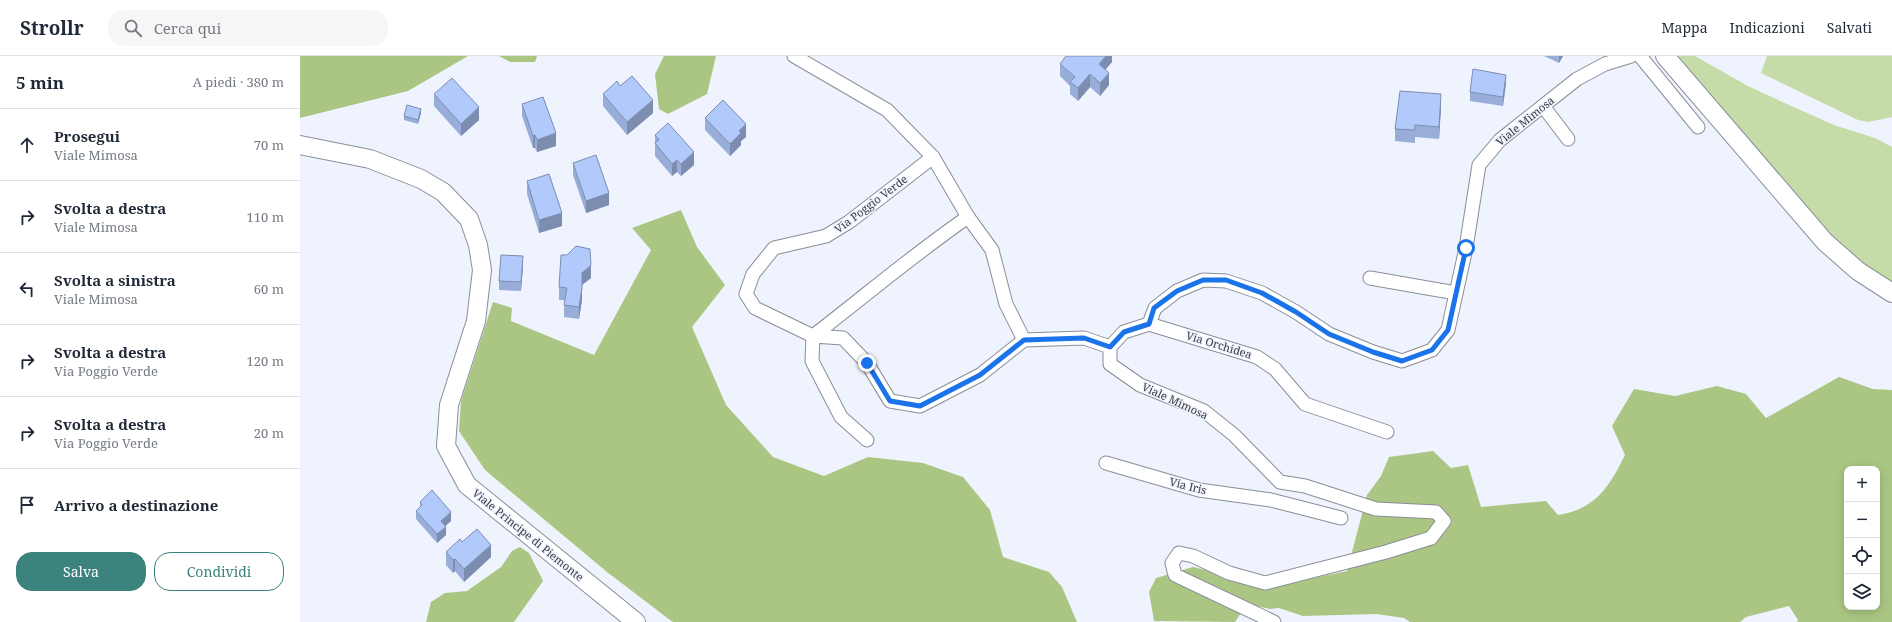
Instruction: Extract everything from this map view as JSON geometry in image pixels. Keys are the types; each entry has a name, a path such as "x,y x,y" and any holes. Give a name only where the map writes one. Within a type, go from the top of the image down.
{"street":[{"path":"794,56 887,110 933,157 968,217 992,250 1006,304 1024,340 1084,338 1110,347 1124,332 1149,324"},
{"name":"Viale Mimosa","path":"1149,324 1154,308 1177,291 1203,280 1226,280 1262,293 1296,312 1329,334 1373,352 1402,361 1432,350 1448,330 1466,248 1479,165 1500,140 1577,79 1605,64 1631,56"},
{"path":"1640,56 1698,127"},
{"path":"1665,56 1824,242 1858,271 1892,292"},
{"path":"1543,106 1568,139"},
{"name":"Viale Principe di Piemonte","path":"300,145 370,159 421,179 443,192 469,220 478,245 482,270 476,321 449,405 446,446 467,485 636,622"},
{"name":"Via Poggio Verde","path":"933,157 849,222 826,236 774,248 753,274 746,294 755,308 813,336 843,338 867,363 890,401 920,406 980,375 1024,340"},
{"path":"867,440 841,417 812,360 813,336 878,283 968,217"},
{"path":"1370,278 1456,293"},
{"name":"Via Orchidea","path":"1149,324 1257,357 1276,370 1305,404 1387,432"},
{"name":"Viale Mimosa","path":"1110,347 1110,364 1140,385 1204,412 1234,435 1280,482"},
{"name":"Via Iris","path":"1106,463 1199,490 1272,500 1341,518"},
{"path":"1272,500 1280,482 1305,486 1376,509 1436,512 1444,521 1431,538 1386,552 1265,583 1229,573 1193,556 1179,553 1172,563 1175,575 1274,622"}],"green space":[{"path":"300,56 468,56 408,91 300,118"},
{"path":"499,56 537,56 535,62 510,62"},
{"path":"664,56 716,56 707,94 668,114 659,109 655,74"},
{"path":"1674,56 1695,56 1748,86 1789,105 1834,125 1875,138 1892,147 1892,286 1830,241"},
{"path":"1767,56 1892,56 1892,117 1868,122 1858,120 1761,73"},
{"path":"681,210 697,247 725,285 692,327 726,405 773,457 824,476 868,457 923,463 963,477 990,510 1003,557 1049,572 1062,587 1077,622 673,622 607,572 485,470 459,431 461,401 493,302 512,308 511,321 594,355 651,250 632,228"},
{"path":"1839,377 1873,389 1892,390 1892,622 1797,622 1798,620 1789,606 1746,617 1740,622 1410,622 1404,618 1376,614 1303,616 1279,608 1270,609 1247,604 1235,622 1154,621 1149,592 1156,578 1193,567 1215,572 1261,589 1347,571 1367,495 1381,476 1389,457 1433,451 1451,468 1468,465 1481,507 1546,501 1558,515 1582,508 1592,502 1600,495 1613,477 1625,455 1612,426 1634,389 1675,396 1717,386 1746,394 1766,418"},
{"path":"520,547 529,553 543,581 514,622 426,622 431,602 445,593 467,591 501,567 512,551"}],"building":[{"path":"1066,56 1106,56 1099,64 1109,73 1100,83 1090,74 1078,88 1070,82 1075,77 1060,64"},
{"path":"1473,69 1506,75 1503,97 1470,92"},
{"path":"632,76 653,100 627,122 603,94 617,81 620,86"},
{"path":"452,78 479,107 461,124 434,94"},
{"path":"1400,91 1441,94 1439,127 1415,125 1415,130 1395,129"},
{"path":"543,97 556,133 537,140 535,135 533,136 522,104"},
{"path":"723,100 746,124 739,131 741,133 730,144 705,118"},
{"path":"407,105 421,109 418,120 404,116"},
{"path":"668,123 694,152 681,164 677,160 672,164 655,143 659,140 655,135"},
{"path":"596,155 609,193 586,201 573,163"},
{"path":"549,174 562,213 539,220 527,181"},
{"path":"576,246 590,249 591,265 582,273 582,288 579,307 564,305 567,288 559,287 561,255 567,255"},
{"path":"501,255 523,256 521,282 499,281"},
{"path":"432,490 451,512 441,521 446,527 437,534 416,511 422,505 420,502"},
{"path":"477,529 491,545 464,569 446,552 460,539 462,542"}],"route":[{"path":"867,363 890,401 920,406 980,375 1024,340 1084,338 1110,347 1124,332 1149,324 1154,308 1177,291 1203,280 1226,280 1262,293 1296,312 1329,334 1373,352 1402,361 1432,350 1448,330 1466,248"}]}
